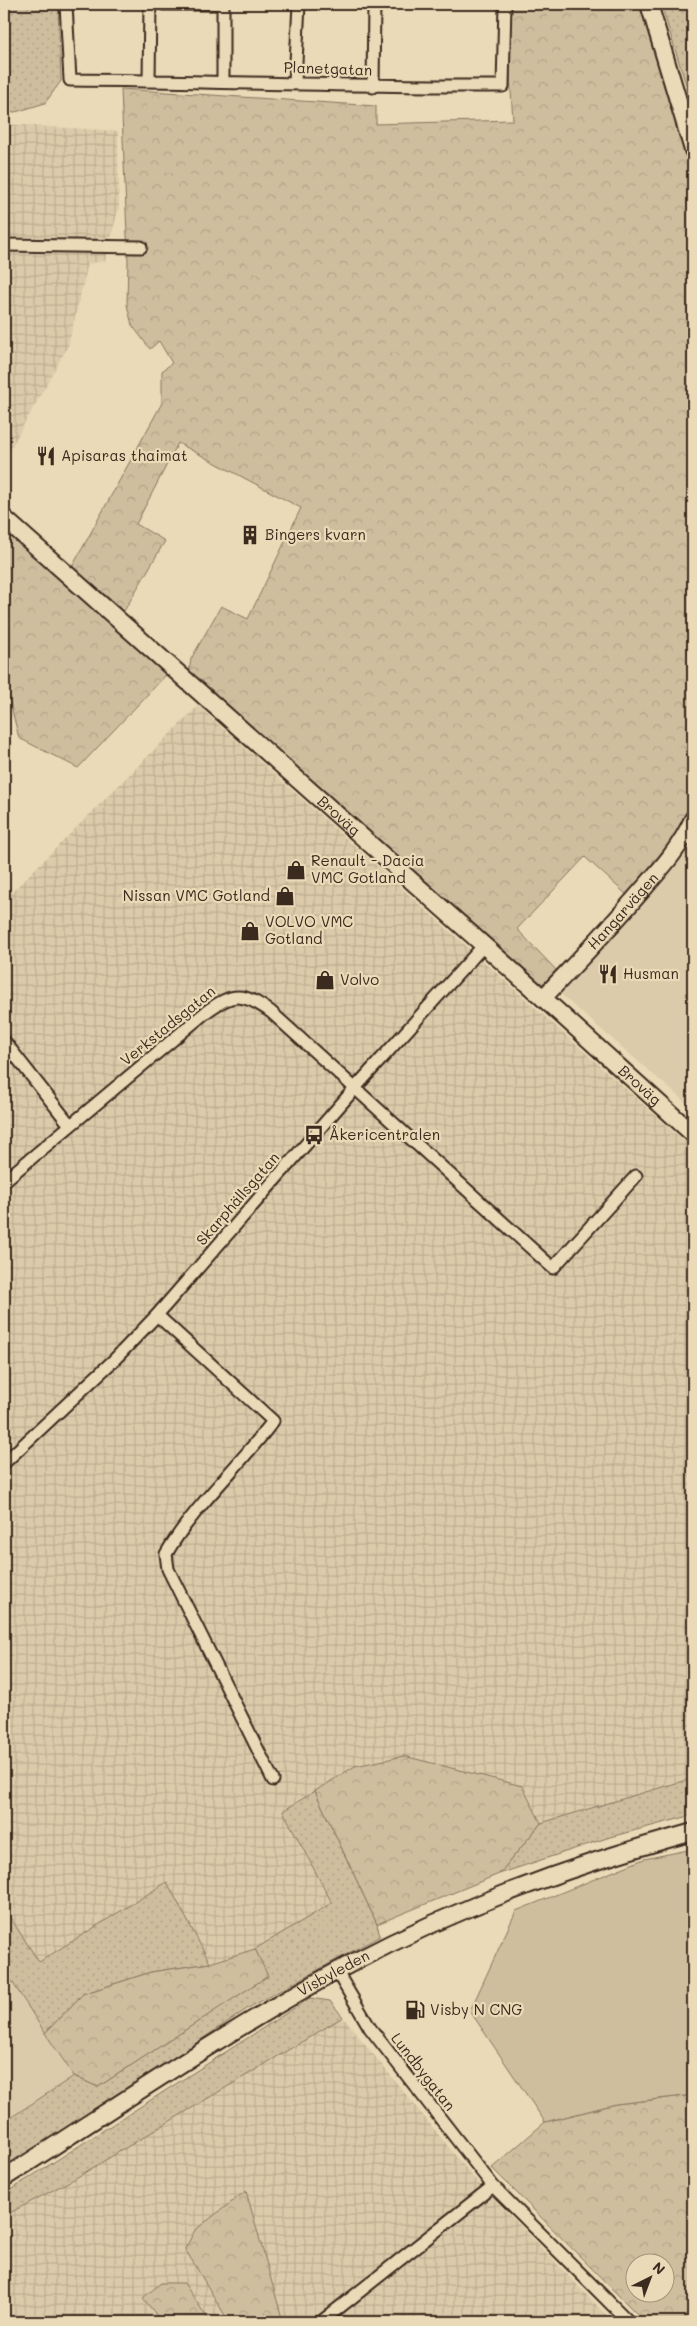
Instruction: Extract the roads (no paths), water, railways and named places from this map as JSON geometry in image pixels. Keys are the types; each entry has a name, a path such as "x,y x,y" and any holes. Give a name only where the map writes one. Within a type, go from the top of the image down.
{"main road":[{"path":"649,4 693,150"},
{"name":"Broväg","path":"4,518 484,945 693,1134"},
{"name":"Hangarvägen","path":"543,998 604,935 669,860 686,837 693,819"},
{"name":"Visbyleden","path":"4,2178 215,2044 337,1972 393,1943 504,1895 616,1855 693,1832"}],"street":[{"name":"Planetgatan","path":"66,4 70,80 296,82 373,86 503,86 505,4"},
{"path":"149,81 150,4"},
{"path":"163,4 223,4 223,81"},
{"path":"296,82 299,4"},
{"path":"367,4 385,4"},
{"path":"373,86 374,4"},
{"path":"4,245 140,247"},
{"name":"Skarphällsgatan","path":"4,1463 114,1360 157,1315 356,1087 484,945"},
{"name":"Verkstadsgatan","path":"4,1181 206,1012 228,997 238,996 253,1000 271,1012 356,1087 553,1268 636,1176"},
{"path":"4,1042 70,1125"},
{"path":"157,1315 273,1421 253,1448 186,1524 166,1554 168,1569 273,1780"},
{"name":"Lundbygatan","path":"337,1972 370,2028 493,2186 629,2322"},
{"path":"321,2322 493,2186"}],"place":[{"name":"Apisaras thaimat","path":"46,456"},
{"name":"Bingers kvarn","path":"250,535"},
{"name":"Renault - Dacia VMC Gotland","path":"296,870"},
{"name":"Nissan VMC Gotland","path":"285,896"},
{"name":"VOLVO VMC Gotland","path":"250,931"},
{"name":"Husman","path":"608,974"},
{"name":"Volvo","path":"325,980"},
{"name":"Åkericentralen","path":"314,1135"},
{"name":"Visby N CNG","path":"415,2010"}]}
